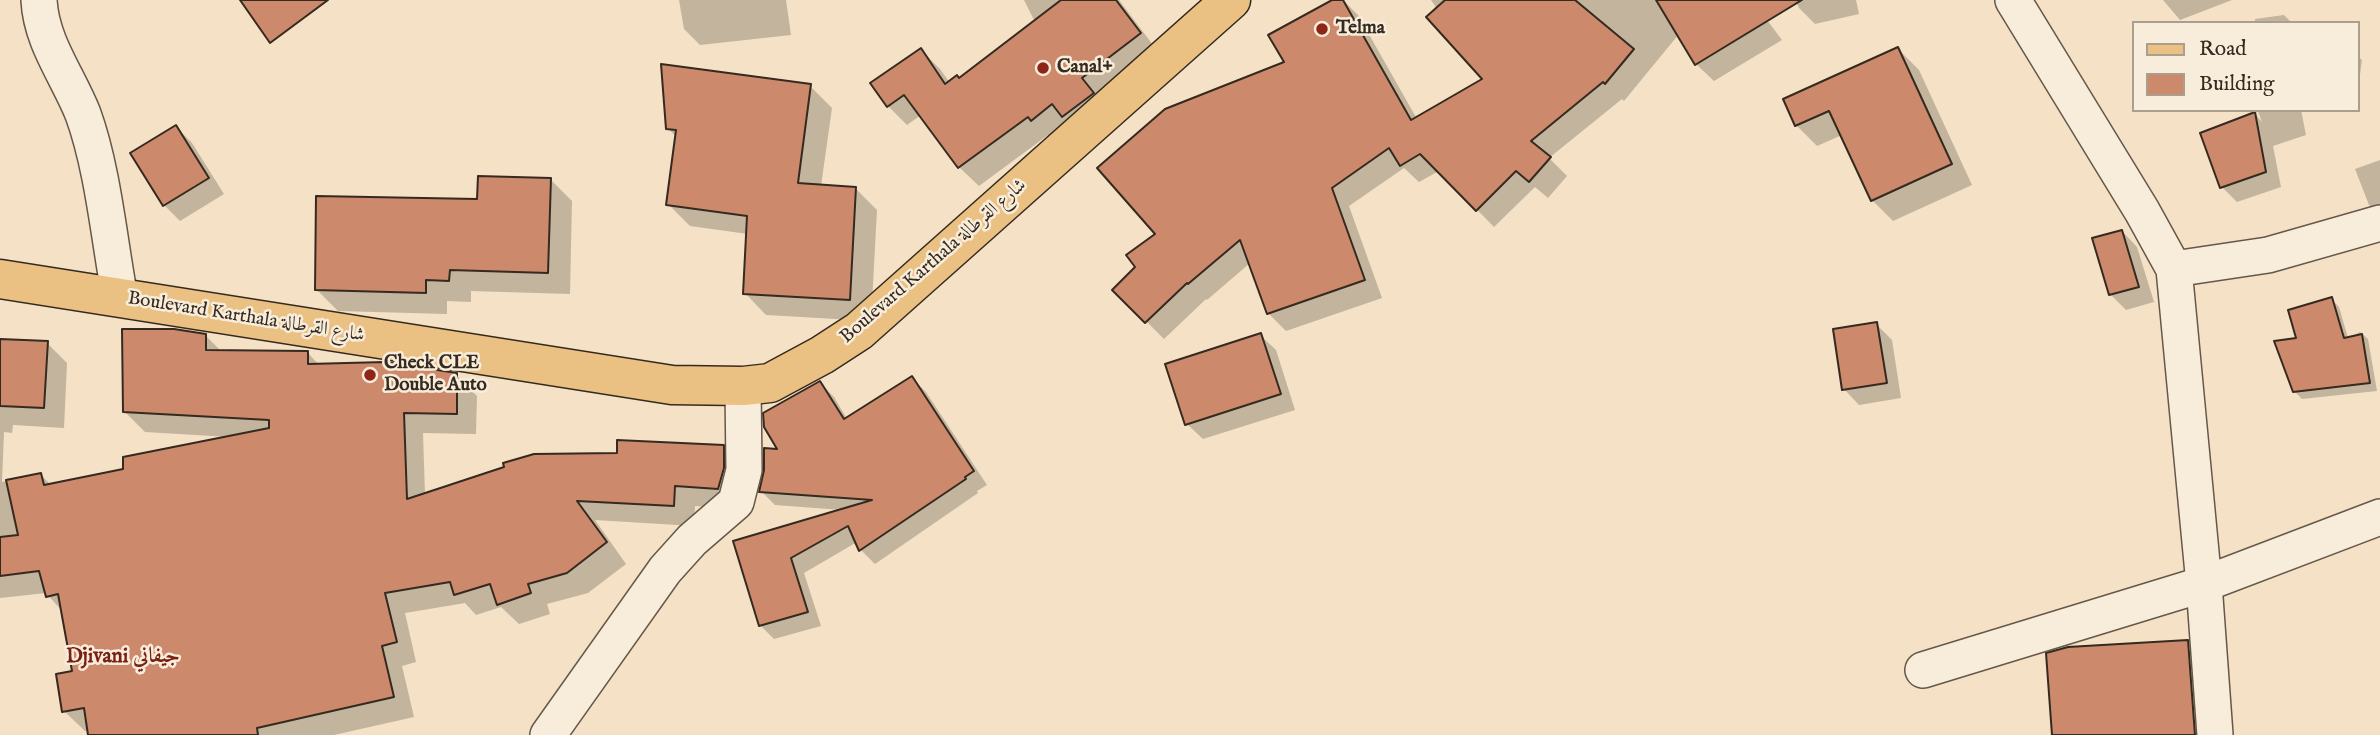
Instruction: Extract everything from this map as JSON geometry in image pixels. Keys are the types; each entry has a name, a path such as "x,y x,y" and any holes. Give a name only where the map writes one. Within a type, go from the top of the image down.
{"main road":[{"name":"Boulevard Karthala شارع القرطالة","path":"0,279 672,385 743,386 770,383 859,331 1231,0"}],"street":[{"path":"39,0 48,41 83,114 98,173 120,298"},
{"path":"2013,0 2142,211 2174,269 2204,584 2215,735"},
{"path":"2174,269 2268,254 2380,223"},
{"path":"548,735 665,570 692,540 736,502 744,470 743,386"},
{"path":"1923,670 2204,584 2380,517"}],"building":[{"path":"240,0 328,0 270,43"},
{"path":"1061,0 1116,0 1141,33 1082,78 1094,93 1062,117 1052,104 1031,121 1028,117 958,168 904,95 887,107 870,83 921,48 945,84 957,75 959,78"},
{"path":"1332,0 1343,0 1411,120 1482,79 1426,17 1445,0 1575,0 1634,49 1605,84 1603,82 1531,141 1551,157 1529,182 1516,171 1476,211 1420,154 1400,166 1389,148 1332,188 1365,280 1267,314 1240,240 1187,283 1145,323 1112,290 1135,267 1126,255 1155,234 1097,168 1165,109 1284,62 1268,35"},
{"path":"1656,0 1802,0 1695,65"},
{"path":"1898,47 1952,164 1871,201 1829,111 1795,126 1783,99"},
{"path":"661,64 811,84 798,183 856,187 850,300 743,294 747,216 666,205 676,130 666,129"},
{"path":"2255,112 2266,172 2220,188 2200,133"},
{"path":"176,125 209,178 163,206 130,153"},
{"path":"478,176 551,178 548,273 450,270 449,281 426,280 426,293 315,290 316,196 477,199"},
{"path":"2122,230 2139,287 2109,295 2092,238"},
{"path":"2332,297 2344,338 2362,334 2370,383 2293,392 2274,341 2296,338 2288,310"},
{"path":"1877,322 1887,383 1842,390 1833,329"},
{"path":"122,329 174,329 206,334 206,350 308,351 308,364 385,362 457,373 457,414 404,413 407,499 504,467 503,463 534,454 617,453 617,440 724,445 724,468 718,489 675,486 674,506 577,501 607,542 567,573 528,584 531,593 497,605 490,584 454,595 450,582 385,593 397,642 382,646 394,697 257,728 258,735 88,735 84,708 62,712 56,674 72,671 58,594 46,597 39,571 0,576 0,537 18,535 6,480 41,473 44,485 123,469 123,457 269,428 269,420 123,412"},
{"path":"1261,333 1281,394 1185,425 1165,364"},
{"path":"0,339 48,341 44,408 0,406"},
{"path":"912,376 974,471 859,551 848,526 791,558 808,612 759,626 733,541 872,500 759,492 764,470 764,448 777,449 764,427 763,413 820,381 844,419"},
{"path":"2188,640 2195,735 2052,735 2046,653 2068,647"}],"place":[{"name":"Telma","path":"1322,29"},
{"name":"Canal+","path":"1043,68"},
{"name":"Check CLE Double Auto","path":"370,375"}],"district":[{"name":"Djivani جيفاني","path":"123,658"}]}
